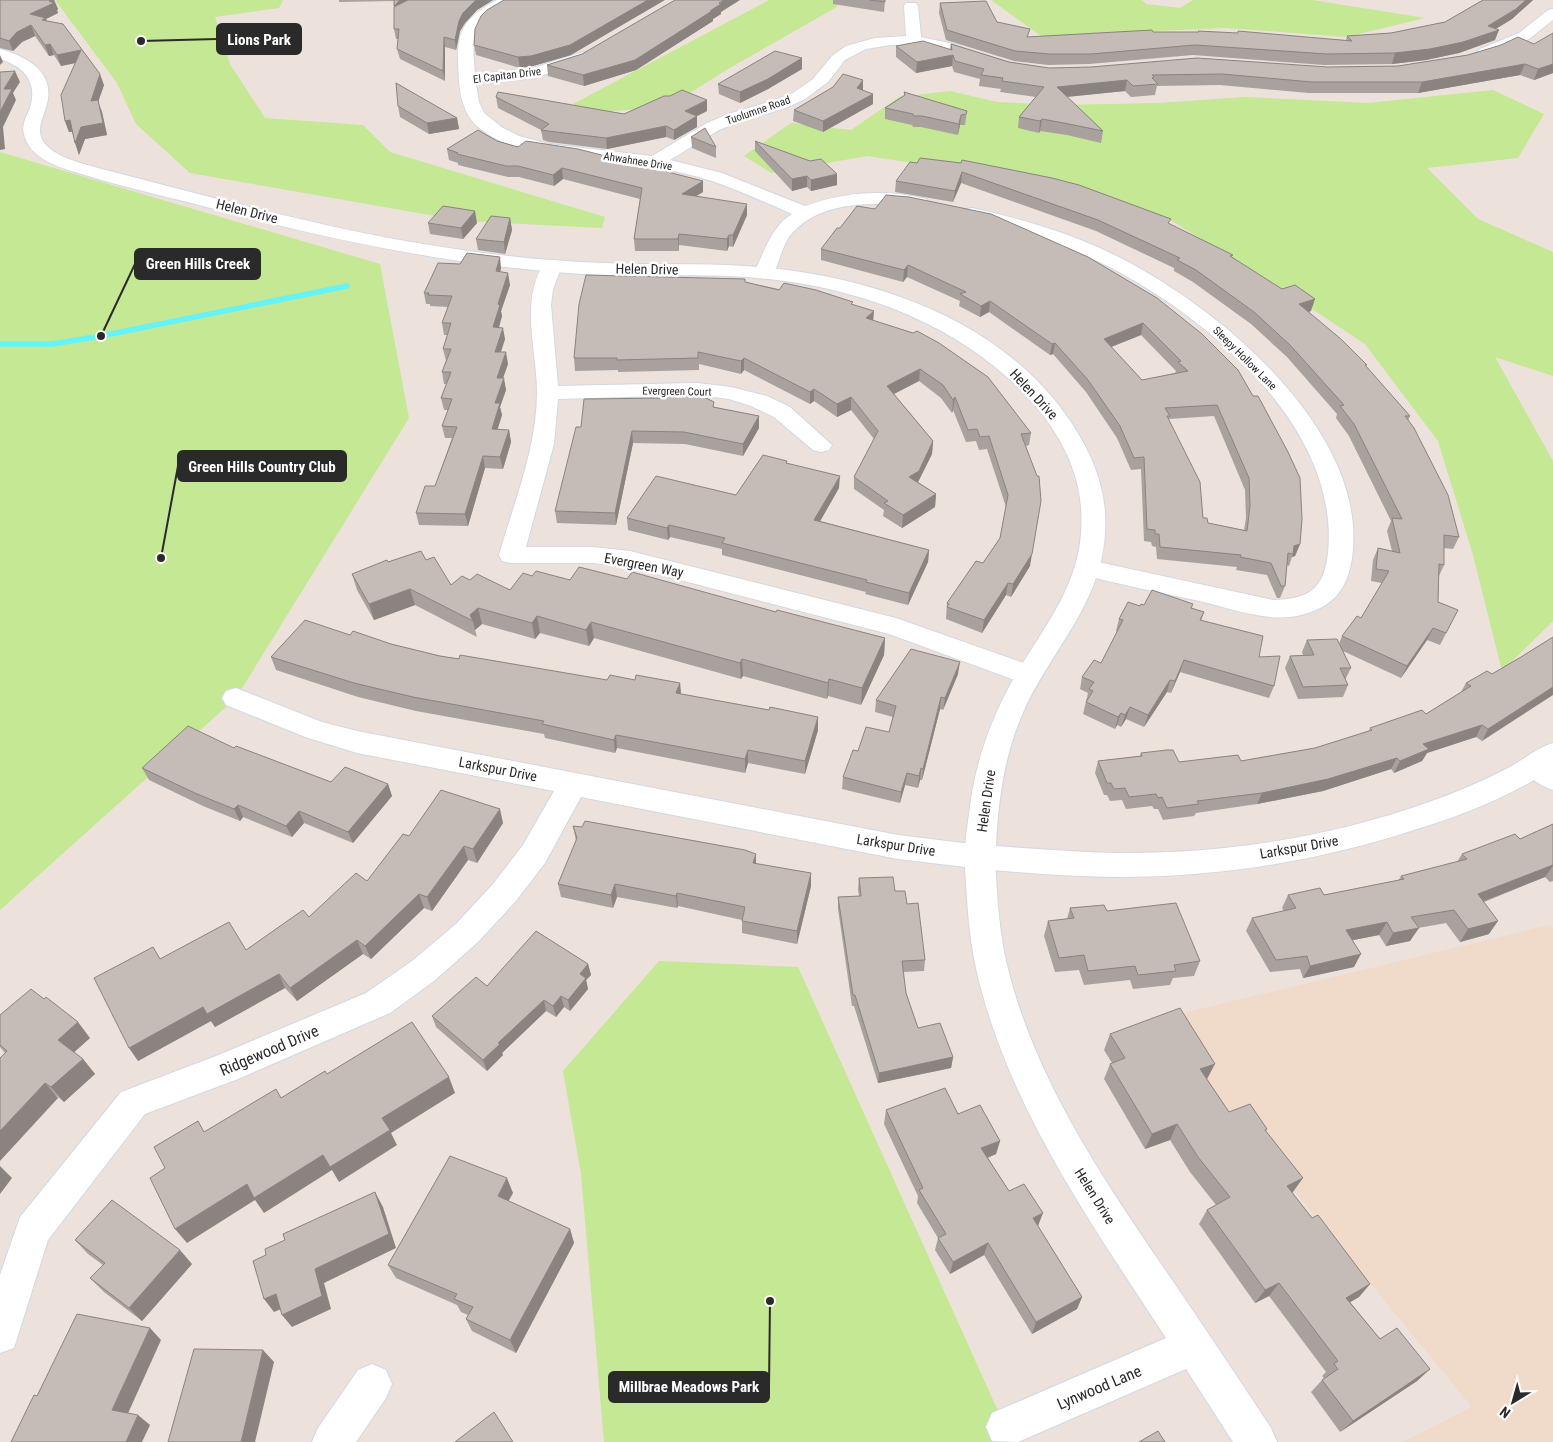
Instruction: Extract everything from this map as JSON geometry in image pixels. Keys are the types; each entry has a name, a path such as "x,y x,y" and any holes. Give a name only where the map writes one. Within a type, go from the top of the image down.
{"street":[{"name":"Ahwahnee Drive","path":"508,0 472,24 464,42 470,102 484,123 518,141 547,148 655,162 713,176 740,185 805,213"},
{"path":"911,6 914,40"},
{"path":"1472,55 1492,50 1524,36 1553,13"},
{"name":"Tuolumne Road","path":"655,162 682,143 716,124 788,101 804,92 822,79 840,57 852,50 892,40 914,40 950,46 1002,65"},
{"name":"El Capitan Drive","path":"468,80 535,73 577,60 600,48"},
{"name":"Helen Drive","path":"0,54 24,64 36,74 42,84 42,96 33,122 32,134 38,145 50,156 68,165 294,223 381,243 463,256 552,266 764,273 807,279 890,301 930,317 994,354 1046,402 1063,426 1077,452 1087,478 1092,506 1094,536 1089,568 1078,597 1064,623 1029,675 1008,717 988,775 982,817 980,857 983,913 993,973 1011,1032 1045,1112 1094,1196 1257,1442"},
{"name":"Sleepy Hollow Lane","path":"805,213 854,199 882,198 946,208 1026,226 1091,249 1150,282 1188,307 1238,348 1279,392 1312,442 1327,470 1342,522 1343,549 1337,573 1326,594 1312,604 1294,609 1273,609 1089,568"},
{"path":"764,273 782,234 805,213"},
{"name":"Evergreen Way","path":"552,266 543,289 541,305 548,393 543,444 511,556 592,555 630,559 896,627 1029,675"},
{"name":"Evergreen Court","path":"548,393 697,389 731,393 759,401 782,412 822,445"},
{"name":"Larkspur Drive","path":"236,698 315,730 357,742 898,846 980,857 1061,864 1139,865 1209,861 1281,852 1395,826 1448,808 1548,766"},
{"name":"Ridgewood Drive","path":"0,1334 33,1230 133,1103 226,1068 378,1003 423,971 467,933 504,893 534,854 573,784"},
{"name":"Lynwood Lane","path":"1006,1427 1193,1346"},
{"path":"332,1442 372,1384"}],"shaded area":[{"path":"1550,925 1553,928 1553,1442 1403,1442 1472,1407 1154,1020"}],"green space":[{"path":"55,0 283,0 279,8 215,17 230,64 265,118 363,125 390,152 605,217 602,228 464,221 190,173 136,124 117,83"},
{"path":"769,0 841,0 835,8 728,69 669,106 593,113 573,104"},
{"path":"991,0 1142,0 1146,4 1180,8 1193,0 1312,0 1425,18 1346,37 1226,28 1041,36"},
{"path":"1493,90 1544,114 1518,158 1427,168 1478,219 1553,252 1553,376 1495,357 1553,461 1553,621 1502,671 1473,555 1438,441 1365,344 1270,281 1167,218 1045,183 867,156 771,173 744,156 791,123 851,130 899,97 950,91 997,102 1060,105 1159,103 1245,97 1368,103"},
{"path":"0,152 380,264 409,418 236,698 0,910"},
{"path":"659,961 798,967 1012,1442 604,1442 581,1174 563,1071"}],"building":[{"path":"0,0 51,0 49,1 54,3 30,14 46,18 42,20 63,24 100,74 91,101 98,100 103,123 81,127 75,143 70,120 65,121 61,95 81,50 57,55 50,44 45,45 31,25 17,32 9,41 0,38"},
{"path":"394,0 400,0 394,6"},
{"path":"408,0 476,0 463,13 459,21 455,40 444,37 443,71 397,49 399,29 394,29 394,7"},
{"path":"504,0 648,0 570,45 531,56 518,57 474,45 475,29 481,16"},
{"path":"675,0 724,0 710,11 712,11 635,60 583,75 547,65 582,54"},
{"path":"1483,0 1526,0 1516,9 1488,26 1499,30 1463,42 1430,49 1395,53 1327,54 1195,45 1091,54 1049,54 1015,51 947,30 940,3 986,1 997,22 1030,29 1027,37 1152,30 1153,32 1198,31 1238,33 1238,31 1352,41 1347,36 1391,33 1445,22"},
{"path":"1553,33 1553,64 1538,69 1525,64 1422,82 1312,82 1222,74 1152,75 1154,77 1152,78 1158,84 1133,86 1127,80 1057,87 1103,131 1042,119 1040,121 1019,117 1044,87 1002,81 1003,78 981,75 984,69 955,61 953,55 917,62 896,46 923,41 952,50 951,44 1009,62 1049,68 1091,67 1197,58 1328,67 1398,66 1468,55 1501,45 1518,37 1534,44"},
{"path":"775,51 802,58 768,79 740,92 718,84"},
{"path":"15,71 4,89 12,89 0,112 0,72"},
{"path":"843,74 863,80 857,88 873,94 823,121 794,110 833,87"},
{"path":"396,83 457,118 427,123 398,106"},
{"path":"682,90 707,100 685,111 697,116 674,130 666,126 606,138 541,130 549,124 496,97 498,92 624,114"},
{"path":"904,92 967,111 966,114 961,115 959,124 914,116 913,114 885,108 905,95"},
{"path":"705,128 716,147 691,137"},
{"path":"478,130 497,141 518,147 526,141 578,149 703,181 682,194 747,204 733,235 729,235 727,239 679,234 678,239 634,239 642,188 562,168 553,175 518,166 506,166 457,154 447,149"},
{"path":"755,141 810,161 821,159 837,174 811,180 807,176 792,179"},
{"path":"920,158 961,163 962,160 1079,185 1171,219 1168,223 1233,255 1230,256 1282,289 1295,285 1315,299 1299,304 1342,340 1367,365 1365,365 1410,416 1405,416 1414,428 1448,495 1459,537 1444,535 1444,565 1439,564 1438,602 1458,610 1446,633 1433,628 1407,666 1342,636 1357,616 1361,618 1389,571 1376,569 1378,548 1400,553 1392,518 1402,519 1354,424 1340,406 1344,405 1290,345 1254,312 1196,270 1177,260 1180,258 1098,220 962,172 955,191 896,181 910,162 917,163"},
{"path":"886,195 909,197 991,214 1088,257 1157,298 1202,334 1238,370 1253,396 1258,396 1300,478 1302,519 1300,544 1294,546 1293,554 1288,553 1285,586 1281,586 1271,563 1240,557 1241,555 1160,547 1159,534 1155,534 1155,530 1147,529 1144,457 1134,458 1120,426 1088,380 1055,343 1052,344 990,301 981,306 960,294 966,292 908,265 904,270 821,249 857,206 875,209","holes":["1143,323 1181,361 1178,362 1188,371 1142,380 1104,339","1217,405 1249,478 1250,506 1247,531 1208,523 1207,518 1203,518 1200,482 1167,416 1170,416 1165,408"]},
{"path":"443,206 475,211 461,228 428,223"},
{"path":"491,216 510,218 504,242 476,239"},
{"path":"467,253 500,257 496,271 508,273 493,327 503,328 495,352 506,352 497,378 504,378 495,403 500,403 492,429 509,430 500,457 483,456 465,514 416,513 425,486 435,486 457,427 442,426 452,399 441,398 451,372 442,372 451,349 443,349 451,323 442,323 452,296 428,295 429,293 424,293 438,263 460,264"},
{"path":"586,275 745,279 745,282 779,290 784,283 816,290 874,311 866,318 913,333 917,331 939,343 988,377 1031,433 1021,434 1037,476 1039,476 1041,501 1032,554 1013,584 1008,583 984,620 947,607 949,604 947,603 976,561 983,563 1000,538 1008,495 989,436 980,437 977,429 968,430 955,397 953,400 943,385 920,369 887,386 933,441 919,471 909,477 936,494 903,515 884,503 888,501 854,477 878,431 851,397 837,404 814,389 810,392 744,358 741,361 698,352 698,358 617,360 617,358 574,358 579,304"},
{"path":"666,395 702,396 714,402 713,407 759,416 743,444 684,432 632,431 615,513 555,511 576,427 581,427 584,399 665,398"},
{"path":"763,455 787,461 786,463 840,476 814,520 929,550 909,593 866,582 867,580 722,543 725,538 669,525 667,528 627,518 656,476 736,495"},
{"path":"421,551 426,560 434,557 451,585 462,576 470,580 477,574 510,590 523,573 532,576 536,571 570,580 579,567 627,579 632,572 776,612 777,610 885,638 862,688 829,679 828,683 742,659 740,663 591,622 586,630 537,616 532,623 478,608 470,615 473,621 410,589 369,604 352,574 387,560 388,562"},
{"path":"1152,590 1193,604 1191,608 1204,612 1200,620 1263,636 1259,657 1280,656 1274,686 1184,660 1175,681 1170,680 1148,715 1130,707 1125,715 1121,713 1118,717 1086,702 1093,691 1089,689 1094,682 1082,677 1094,660 1101,663 1123,620 1119,619 1128,602 1140,606 1141,604 1144,605"},
{"path":"305,620 350,635 353,631 391,644 440,656 459,659 460,655 607,680 610,675 635,680 636,675 680,683 676,693 769,710 770,707 818,717 805,761 748,750 745,759 616,735 614,740 542,724 544,721 413,697 354,683 271,657"},
{"path":"1553,637 1553,687 1488,729 1482,725 1423,744 1429,749 1400,761 1397,758 1328,779 1262,793 1197,801 1199,804 1167,808 1162,797 1158,798 1156,794 1129,797 1125,788 1114,789 1111,783 1107,783 1098,761 1142,756 1141,753 1173,750 1179,762 1238,755 1241,761 1315,748 1372,730 1370,728 1422,710 1426,714 1471,686 1466,683 1487,671 1492,674"},
{"path":"1337,639 1351,668 1340,668 1348,685 1303,687 1290,656 1314,655 1307,640"},
{"path":"911,649 960,662 945,698 941,697 923,769 921,768 919,776 907,773 901,792 843,777 853,750 858,751 866,727 889,732 896,706 876,700"},
{"path":"188,726 234,748 236,746 331,782 345,767 388,784 348,832 299,811 286,826 238,805 234,809 142,768"},
{"path":"441,790 500,809 473,849 464,846 427,897 419,894 365,946 357,940 290,988 279,974 207,1014 203,1007 129,1048 94,978 153,947 160,959 229,922 246,950 303,910 309,917 356,873 367,881 403,834 409,836"},
{"path":"585,821 745,850 756,854 753,863 811,873 797,931 742,921 745,907 677,893 676,896 615,884 611,895 558,884 577,838 573,826 582,827"},
{"path":"1553,824 1553,865 1478,894 1498,921 1468,929 1454,910 1411,917 1419,928 1393,933 1387,922 1346,930 1361,954 1310,966 1307,956 1276,960 1252,918 1296,908 1288,895 1320,888 1324,895 1404,879 1401,876 1467,859 1462,854 1515,834 1520,839"},
{"path":"893,877 895,891 905,891 907,904 918,903 925,960 902,961 906,993 918,1028 940,1023 953,1057 879,1073 855,995 853,995 838,897 861,896 859,878"},
{"path":"1176,903 1200,961 1174,965 1176,971 1138,975 1135,966 1088,971 1084,955 1059,958 1048,921 1074,918 1070,908 1104,905 1107,911"},
{"path":"536,931 588,964 580,974 586,978 568,1000 561,996 553,1006 544,1000 498,1043 500,1044 483,1060 432,1016 476,977 487,986"},
{"path":"31,989 44,999 46,997 78,1022 58,1040 83,1059 51,1087 45,1083 0,1131 0,1058 7,1051 0,1045 0,1015"},
{"path":"1180,1008 1215,1064 1200,1069 1229,1112 1250,1104 1267,1129 1265,1130 1303,1178 1287,1186 1312,1218 1318,1215 1370,1284 1346,1298 1380,1339 1397,1328 1430,1369 1353,1421 1322,1380 1338,1369 1334,1364 1338,1361 1279,1283 1265,1290 1207,1210 1230,1197 1198,1157 1177,1124 1152,1134 1110,1064 1125,1058 1110,1034"},
{"path":"412,1022 449,1077 382,1118 390,1130 330,1167 323,1155 254,1198 247,1184 175,1229 150,1178 165,1168 154,1147 198,1121 204,1132 276,1089 281,1098 325,1071 327,1074"},
{"path":"945,1088 958,1114 980,1105 1000,1141 981,1148 1009,1191 1024,1184 1043,1213 1033,1218 1082,1297 1036,1322 988,1243 953,1262 938,1238 946,1234 919,1190 923,1188 886,1110"},
{"path":"450,1156 507,1178 498,1196 570,1229 510,1340 466,1319 473,1307 454,1299 457,1294 388,1265"},
{"path":"375,1192 389,1234 315,1269 322,1296 282,1315 276,1294 264,1299 253,1261 266,1255 265,1249 285,1240 283,1234"},
{"path":"112,1200 180,1250 129,1308 90,1278 105,1263 75,1240"},
{"path":"77,1314 150,1328 112,1410 138,1415 126,1442 11,1442 34,1395 37,1396"},
{"path":"194,1349 263,1350 241,1442 168,1442"},
{"path":"494,1412 513,1442 455,1442"},
{"path":"1158,1431 1165,1442 1139,1442"}],"waterway":[{"path":"0,344 52,344 101,336 347,286"}],"place":[{"name":"Lions Park","path":"141,41"},
{"name":"Green Hills Creek","path":"101,336"},
{"name":"Green Hills Country Club","path":"161,558"},
{"name":"Millbrae Meadows Park","path":"770,1301"}]}
